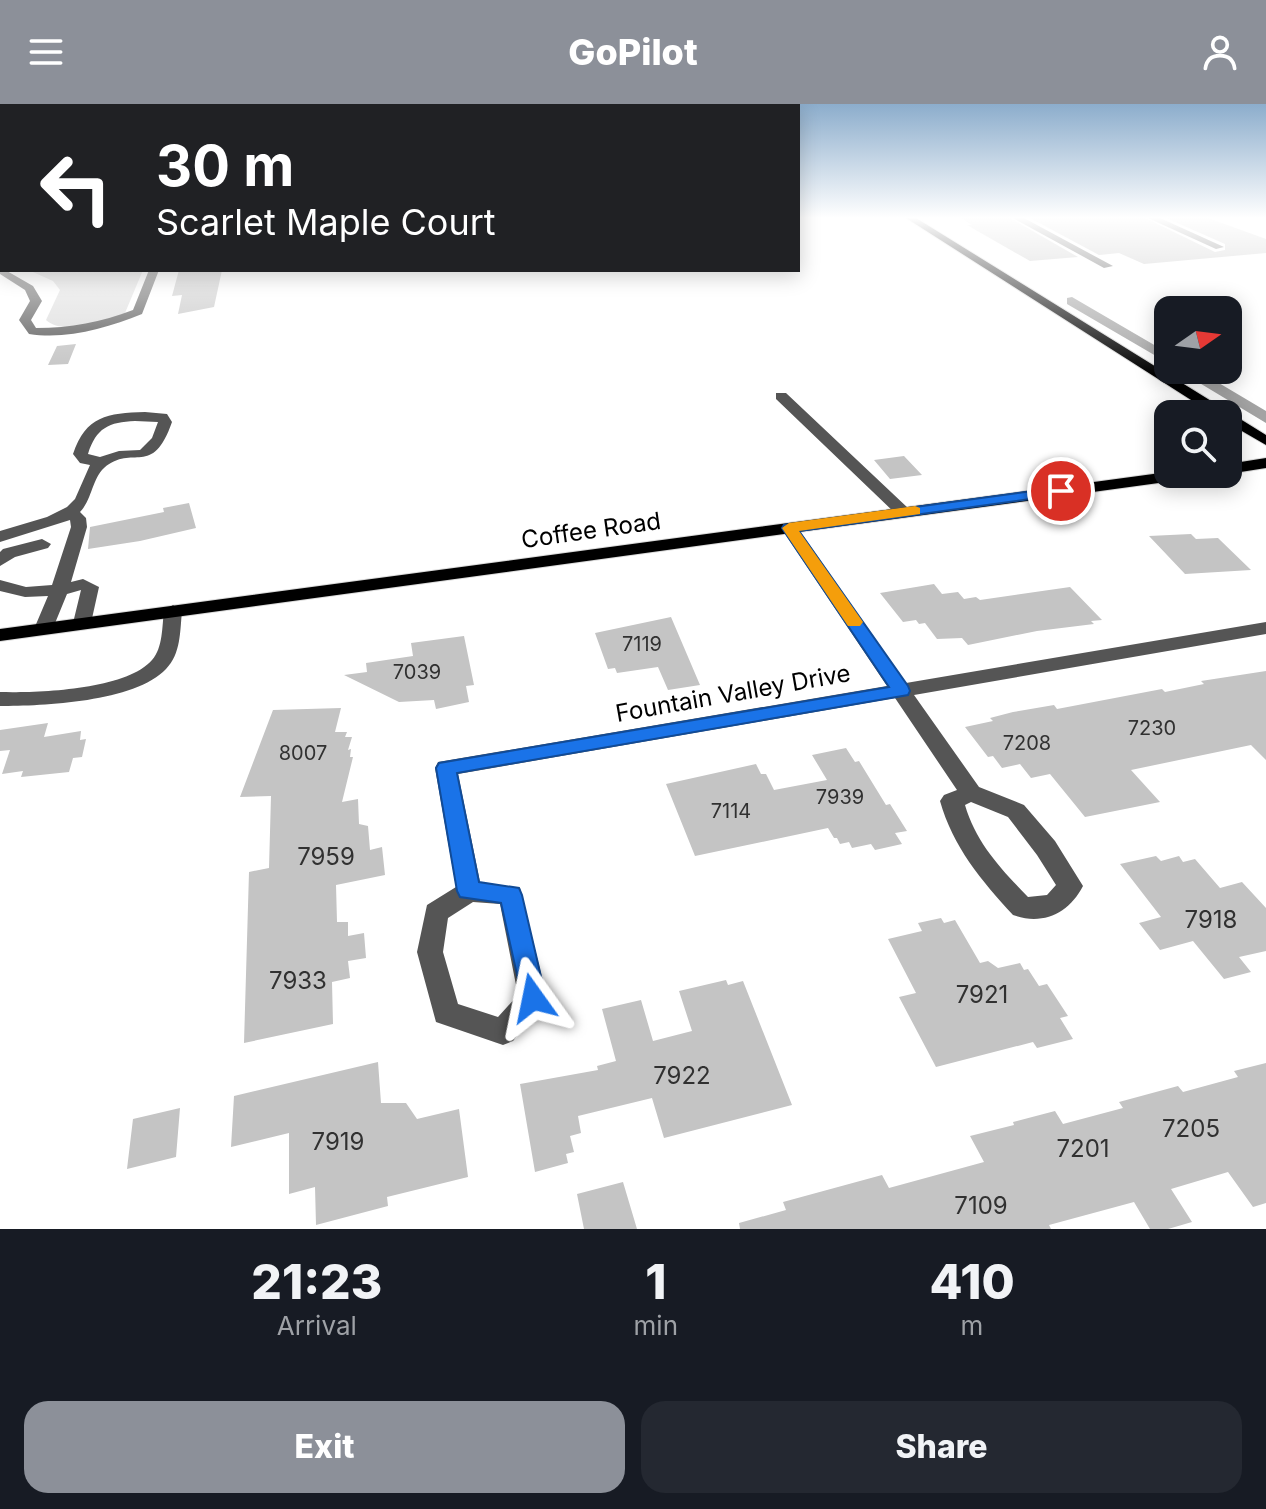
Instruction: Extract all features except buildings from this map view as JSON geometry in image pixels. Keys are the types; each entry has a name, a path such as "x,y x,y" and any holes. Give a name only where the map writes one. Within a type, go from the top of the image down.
{"main road":[{"path":"994,270 1200,400"},
{"path":"1242,426 1266,441"},
{"path":"1242,467 1266,463"},
{"name":"Coffee Road","path":"0,635 1154,479"}],"street":[{"path":"9,272 29,288 36,301 25,320 33,331 68,333 108,325 138,312 153,272"},
{"path":"781,396 903,512"},
{"path":"0,537 69,513 81,502 94,470 101,462 152,450 159,443 165,422 162,417 109,421 96,425 89,431 80,454 85,460 101,462"},
{"path":"44,629 79,527 78,518 69,513"},
{"path":"789,528 971,793 1016,811 1046,848 1070,886 1054,905 1022,908 984,867 958,827 952,801 971,793"},
{"path":"0,561 9,553 42,544"},
{"path":"0,585 25,592 59,590 83,584 90,587 82,623"},
{"path":"0,699 17,700 107,687 150,673 161,663 166,652 173,611"},
{"name":"Fountain Valley Drive","path":"469,891 446,768 1266,628"},
{"path":"469,891 511,895 533,998 503,1032 446,1013 430,952 436,913 469,891"}],"shaded area":[{"path":"33,272 142,272 125,313 118,318 71,327 61,327 46,320 60,290 53,281"}],"waterway":[{"path":"1072,301 1154,351"},
{"path":"1209,384 1266,418"}],"slow traffic":[{"path":"854,622 789,528 915,511"}],"route":[{"path":"533,998 511,895 469,891 446,768 901,691 789,528 1061,491"}]}
